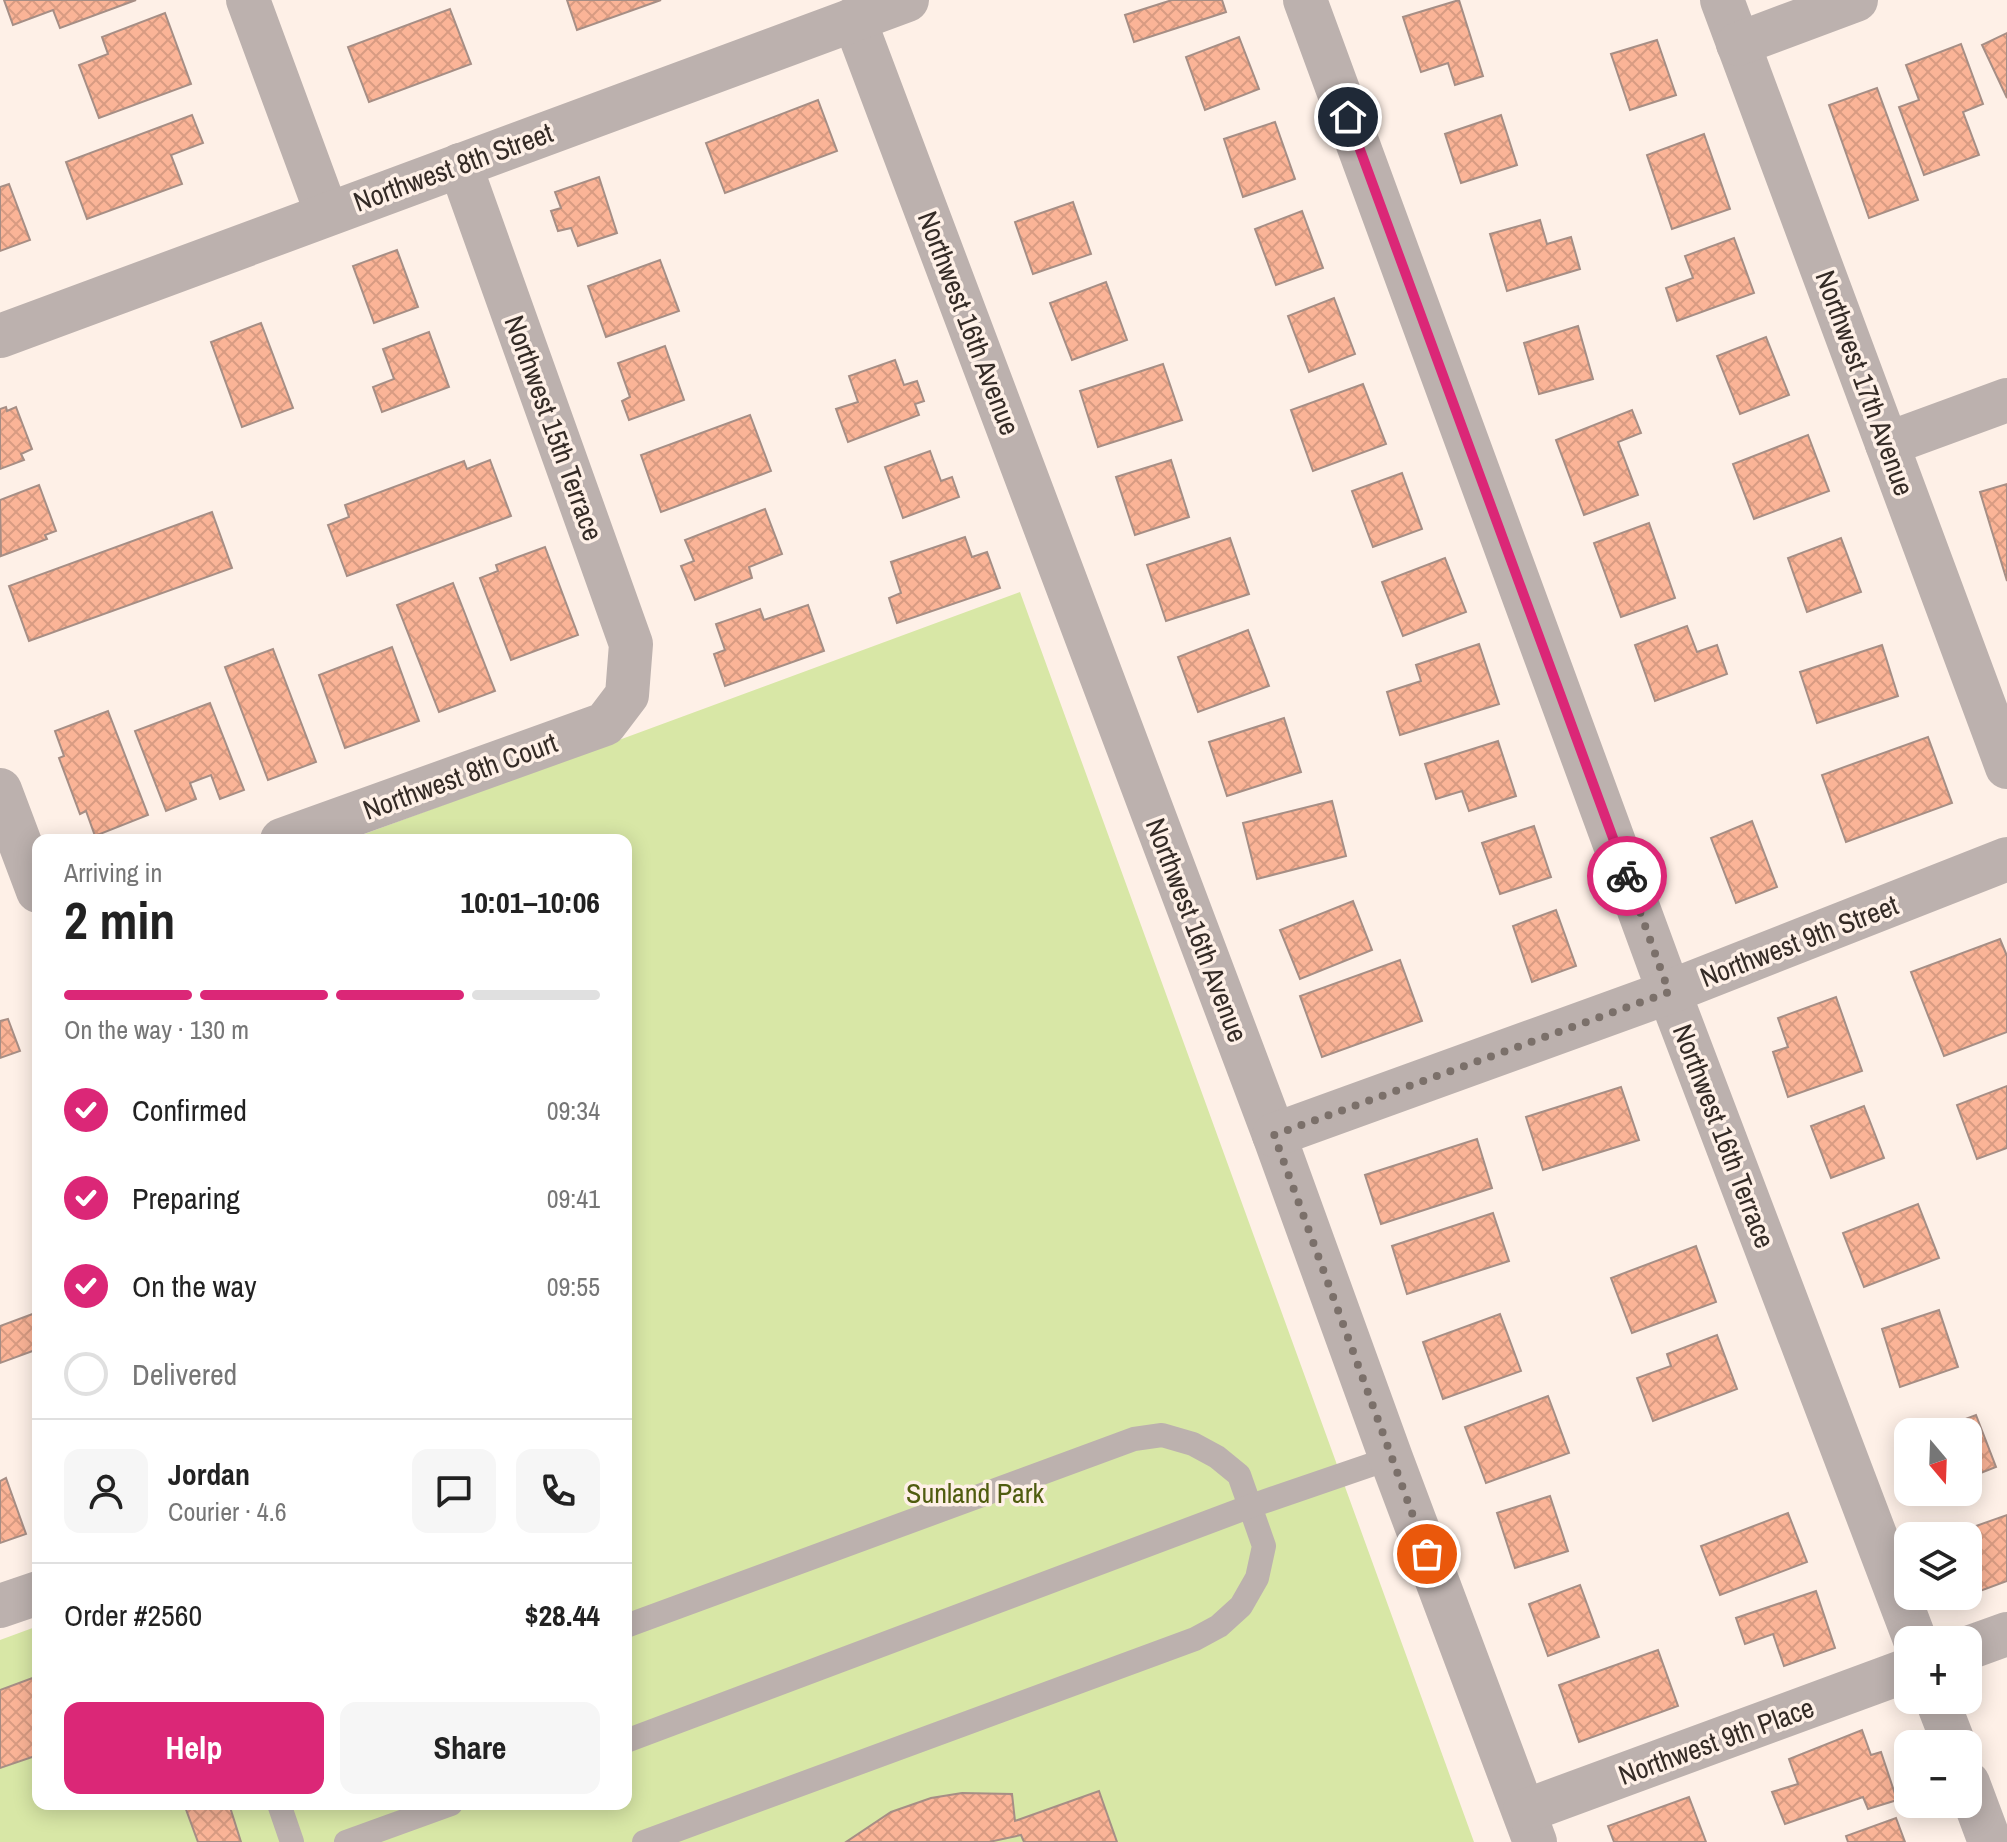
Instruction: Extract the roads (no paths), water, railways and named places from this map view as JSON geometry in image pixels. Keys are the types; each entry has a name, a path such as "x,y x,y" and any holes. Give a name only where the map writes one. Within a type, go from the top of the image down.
{"street":[{"path":"248,0 327,214"},
{"name":"Northwest 8th Street","path":"0,336 460,165 800,18 854,19 907,0"},
{"name":"Northwest 16th Terrace","path":"1305,0 1669,992 1910,1626"},
{"name":"Northwest 17th Avenue","path":"1722,0 2007,767"},
{"path":"1738,44 1856,0"},
{"name":"Northwest 16th Avenue","path":"854,19 1274,1135 1530,1827"},
{"name":"Northwest 15th Terrace","path":"460,165 631,644 627,695"},
{"path":"1887,444 2007,400"},
{"name":"Northwest 8th Court","path":"299,834 605,724 627,695"},
{"path":"0,790 32,875"},
{"name":"Northwest 9th Street","path":"1274,1135 1669,992 2007,859"},
{"path":"0,1606 32,1595"},
{"path":"1982,1643 2007,1634"},
{"name":"Northwest 9th Place","path":"1530,1827 1894,1676"},
{"path":"1981,1818 1990,1842"}],"lane":[{"path":"632,1624 1134,1439 1162,1435 1193,1444 1217,1457 1239,1475 1264,1546 1257,1578 1241,1606 1219,1626 1195,1639 644,1842"},
{"path":"632,1739 1251,1506 1391,1458"},
{"path":"281,1810 292,1842"},
{"path":"346,1842 434,1810"}],"park label":[{"name":"Sunland Park","path":"975,1493"}]}
